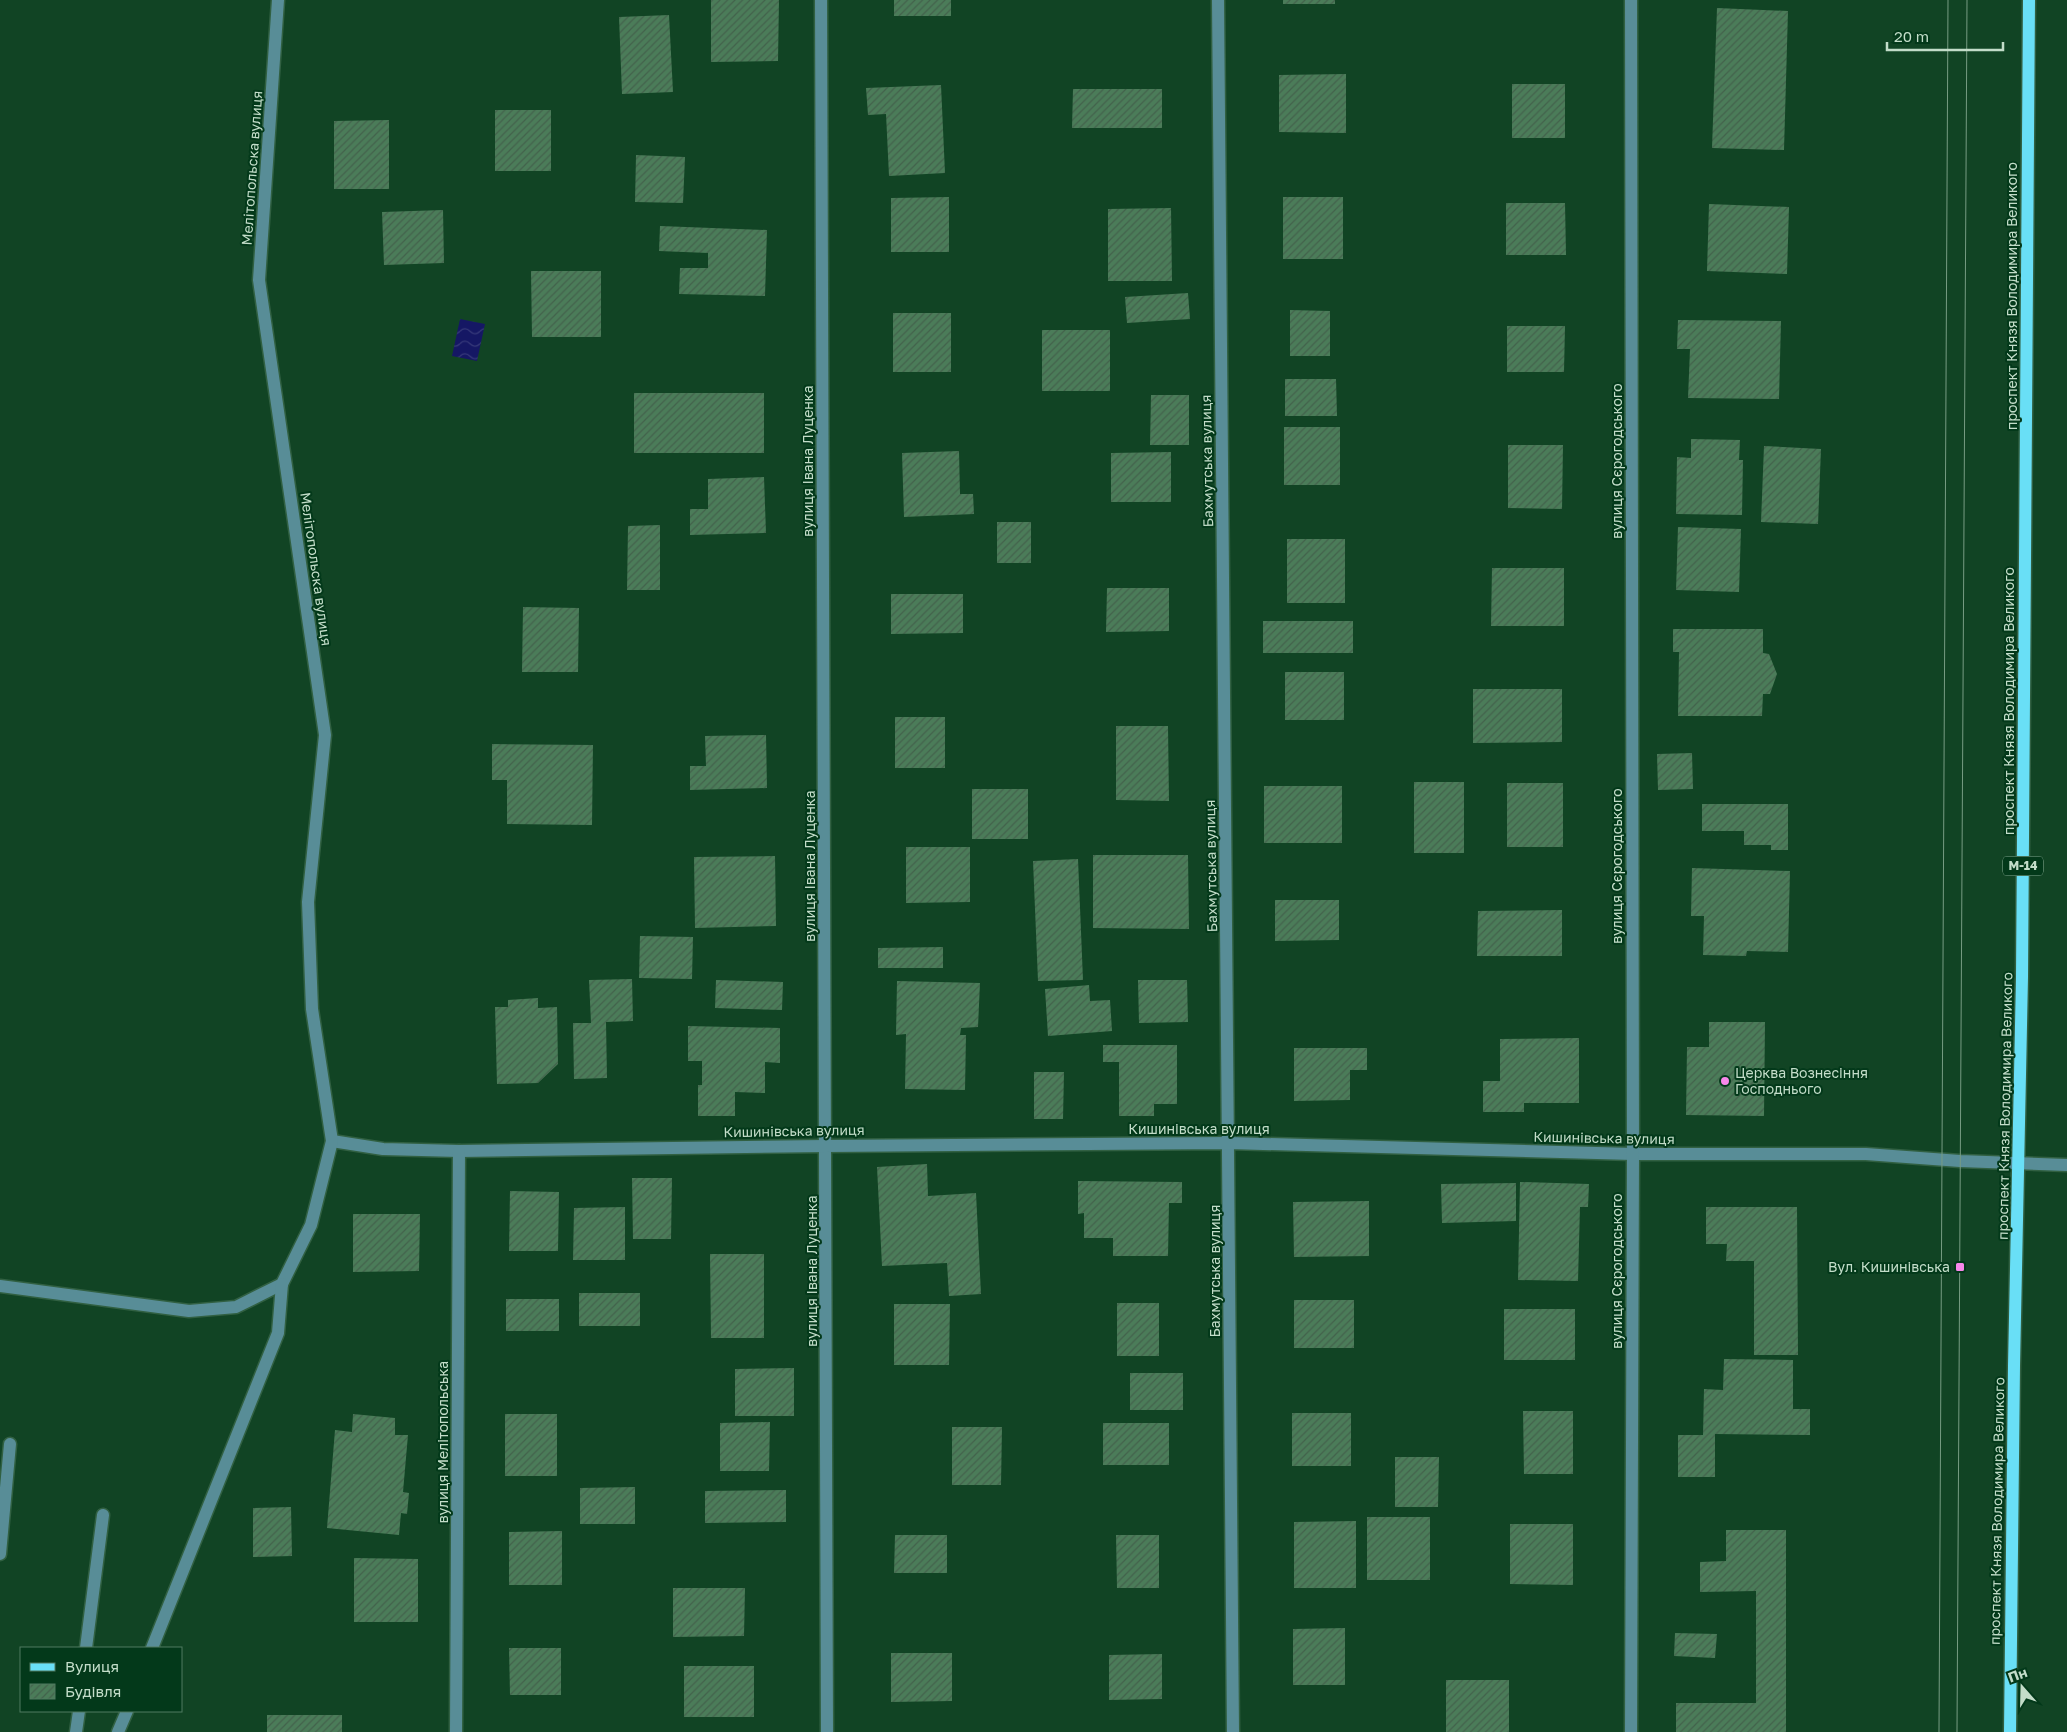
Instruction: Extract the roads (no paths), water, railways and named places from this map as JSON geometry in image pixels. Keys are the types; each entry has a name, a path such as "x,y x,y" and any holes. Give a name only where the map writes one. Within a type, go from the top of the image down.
{"main road":[{"name":"проспект Князя Володимира Великого","path":"2010,1732 2014,1366 2020,1164 2029,0"}],"street":[{"name":"Мелітопольска вулиця","path":"278,0 259,280 325,735 308,902 312,1009 332,1141"},
{"name":"вулиця Івана Луценка","path":"821,0 827,1732"},
{"name":"Бахмутська вулиця","path":"1218,0 1233,1732"},
{"name":"вулиця Сєрогодського","path":"1630,1732 1633,1154 1631,0"},
{"name":"Кишинівська вулиця","path":"332,1141 383,1149 459,1151 826,1146 1229,1144 1633,1154 1866,1154 2067,1166"},
{"path":"152,1647 278,1333 282,1284 311,1225 332,1141"},
{"name":"вулиця Мелітопольська","path":"456,1732 459,1151"},
{"path":"0,1286 189,1311 236,1306 282,1284"},
{"path":"0,1554 10,1444"},
{"path":"86,1647 103,1515"},
{"path":"76,1732 79,1712"},
{"path":"118,1732 127,1712"}],"water":[{"path":"460,319 485,324 477,361 452,356"}],"tram line":[{"path":"1939,1732 1948,0"},
{"path":"1957,1732 1967,0"}],"place":[{"name":"Церква Вознесіння Господнього","path":"1725,1081"},
{"name":"Вул. Кишинівська","path":"1960,1267"}]}
